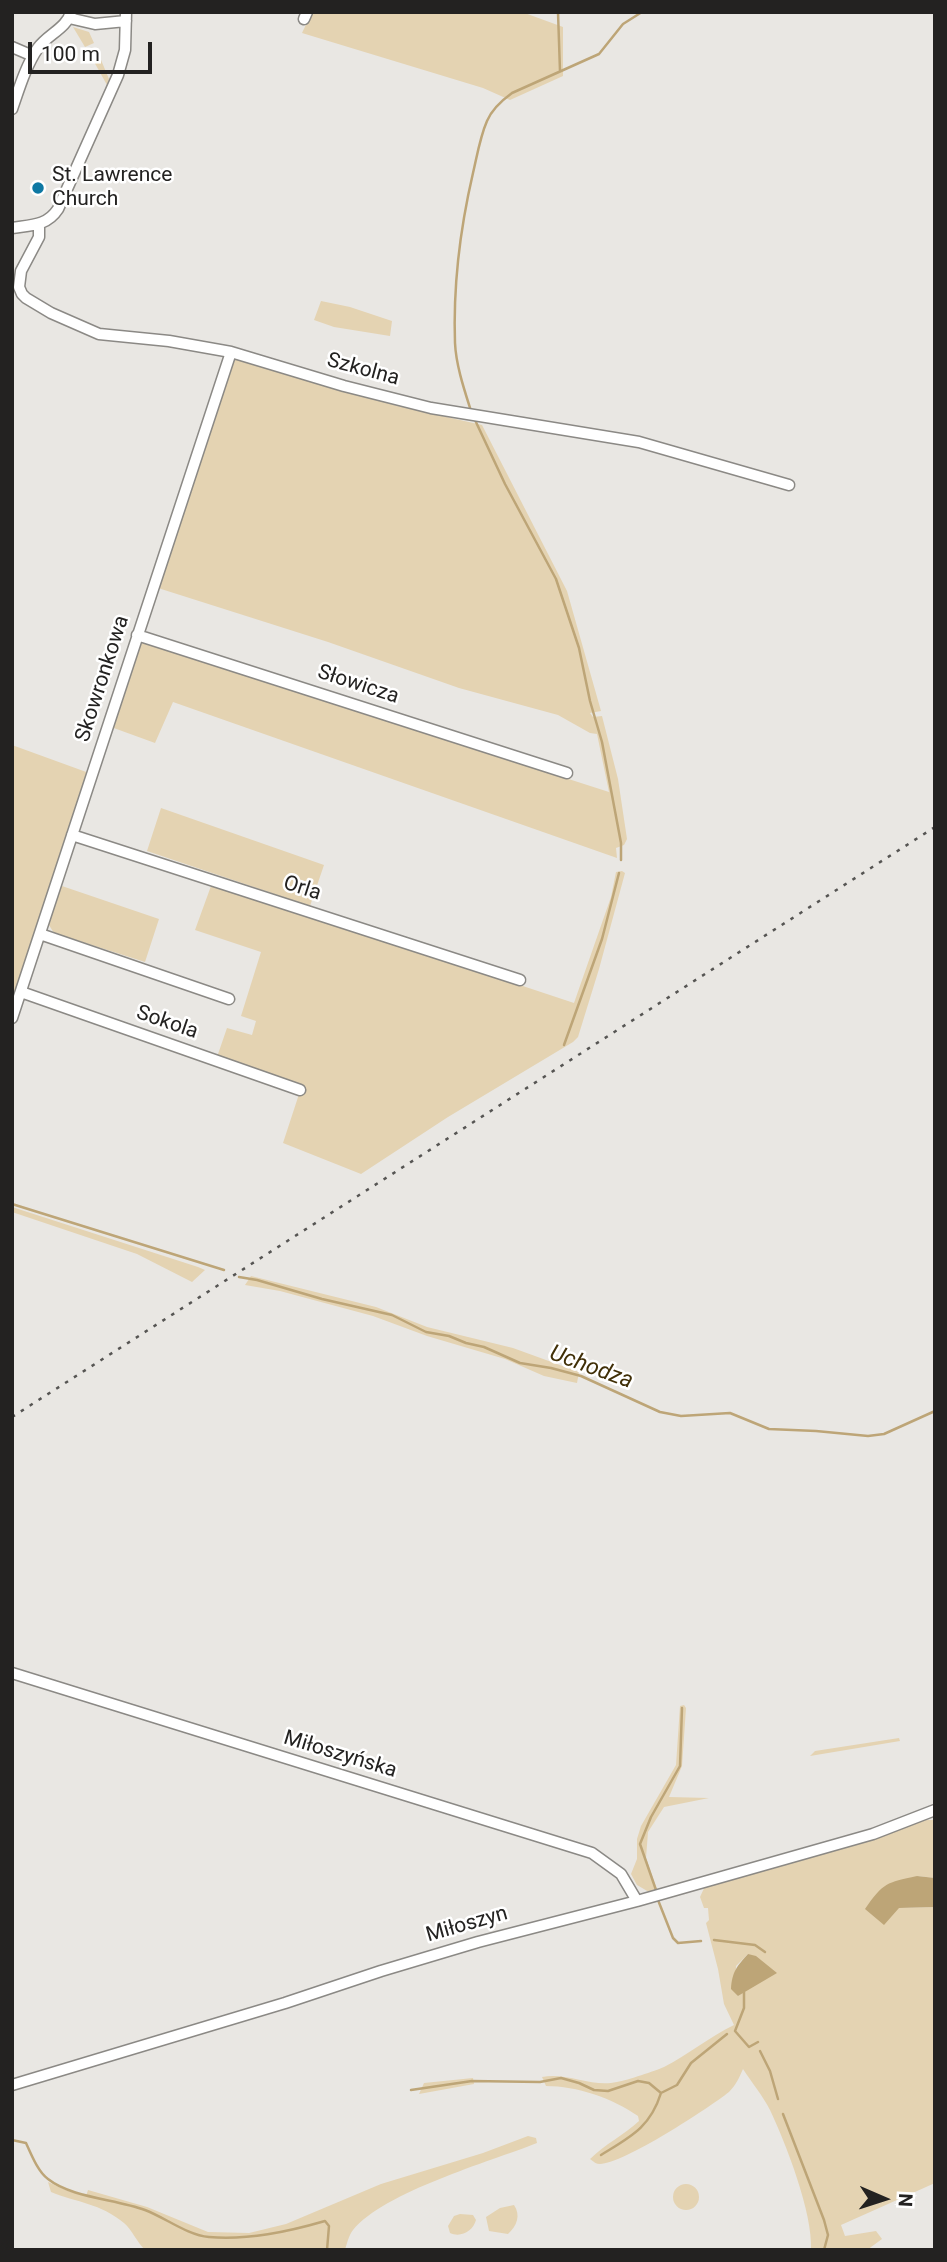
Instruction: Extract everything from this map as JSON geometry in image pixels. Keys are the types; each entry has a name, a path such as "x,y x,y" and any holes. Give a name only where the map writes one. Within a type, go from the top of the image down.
{"street":[{"path":"12,109 33,55 70,15 95,24 126,17 125,50 114,86 58,209 49,220 39,225 12,228"},
{"path":"12,47 33,55"},
{"name":"Szkolna","path":"39,225 39,237 21,271 19,287 26,298 99,334 169,341 231,352 344,386 430,408 639,442 789,485"},
{"name":"Skowronkowa","path":"12,1018 231,352"},
{"name":"Słowicza","path":"137,635 567,773"},
{"name":"Orla","path":"72,835 520,981"},
{"path":"40,934 229,999"},
{"name":"Sokola","path":"20,992 300,1090"},
{"name":"Miłoszyńska","path":"12,1673 592,1853 621,1874 637,1901"},
{"name":"Miłoszyn","path":"12,2085 454,1949 637,1901 873,1834 935,1810"}],"shaded area":[{"path":"312,12 522,12 563,27 563,76 510,100 483,88 302,33"},
{"path":"73,27 89,32 94,43 85,47"},
{"path":"96,48 109,79 107,85 88,51"},
{"path":"321,301 392,321 390,336 334,327 314,320"},
{"path":"234,359 398,406 482,425 567,591 601,711 590,713 593,717 602,716 618,779 627,839 624,845 616,848 617,858 173,702 155,743 111,727 142,642 609,792 597,734 590,733 558,715 459,688 328,642 158,588"},
{"path":"12,745 89,773 12,1004"},
{"path":"161,808 324,865 310,906 147,851"},
{"path":"616,872 625,873 578,1037 361,1174 283,1143 301,1088 217,1057 227,1028 252,1035 256,1021 241,1016 261,952 195,930 211,886 342,926 574,1003 611,897"},
{"path":"59,885 159,919 145,962 54,933 47,922"},
{"path":"12,1207 205,1270 192,1282 137,1254 12,1212"},
{"path":"251,1276 376,1307 427,1327 513,1348 579,1372 577,1383 544,1376 505,1359 427,1336 373,1316 280,1291 245,1285"},
{"path":"684,1705 682,1766 669,1797 709,1798 664,1807 648,1832 646,1858 657,1890 649,1892 637,1885 631,1874 637,1859 637,1839 641,1826 676,1765 680,1706"},
{"path":"899,1738 900,1741 810,1756 815,1751"},
{"path":"926,1820 935,1820 935,1878 917,1876 899,1908 935,1907 935,2183 841,2225 845,2236 876,2231 882,2239 867,2250 811,2250 808,2217 791,2159 770,2110 743,2069 729,2092 704,2110 627,2155 600,2164 590,2159 639,2121 638,2116 594,2094 546,2086 542,2077 598,2083 628,2079 664,2067 734,2025 724,2004 706,1923 709,1920 708,1908 704,1908 700,1897 706,1884","holes":["748,1954 753,1985 738,1996 736,1966"]},
{"path":"917,1876 935,1878 935,1907 899,1908 884,1925 865,1909 886,1885"},
{"path":"748,1954 756,1956 777,1973 738,1996 731,1989 733,1978 738,1966"},
{"path":"473,2078 474,2084 419,2094 424,2083"},
{"path":"528,2136 536,2138 537,2143 439,2179 388,2203 353,2230 345,2250 145,2250 127,2226 115,2216 97,2207 51,2192 48,2182 86,2196 88,2190 147,2207 208,2232 249,2233 286,2224 381,2184 483,2153"},
{"path":"686,2184 695,2188 699,2197 695,2206 686,2210 677,2206 673,2197 677,2188"},
{"path":"514,2205 518,2216 511,2231 508,2234 489,2231 486,2217 500,2208"},
{"path":"473,2215 476,2220 469,2230 462,2234 450,2233 448,2226 454,2216"}],"waterway":[{"path":"558,12 560,71"},
{"path":"471,411 456,351 455,300 464,215 487,121 497,106 512,93 599,54 623,24 642,12"},
{"path":"475,420 505,484 556,579 579,648 602,742 621,843 621,860"},
{"path":"564,1045 602,939 619,873"},
{"name":"Uchodza","path":"12,1204 224,1270"},
{"name":"Uchodza","path":"239,1277 392,1315 426,1332 484,1347 520,1363 581,1376 660,1412 681,1416 730,1413 769,1429 868,1436 884,1434 935,1411"},
{"path":"656,1890 640,1844 651,1817 680,1766 682,1708"},
{"path":"658,1900 673,1938 678,1943 701,1941"},
{"path":"714,1940 755,1945 765,1952"},
{"path":"744,1992 744,2008 735,2031 749,2047 758,2042"},
{"path":"411,2090 472,2081 540,2082 561,2078 594,2090 608,2091 638,2081 649,2083 661,2093 677,2085 691,2063 727,2034"},
{"path":"760,2051 770,2071 778,2099"},
{"path":"601,2155 630,2137 645,2123 661,2093"},
{"path":"783,2114 824,2220 828,2235 824,2250"},
{"path":"12,2140 26,2143 44,2176 69,2190 145,2210 185,2230 209,2237 268,2234 325,2221 329,2226 327,2250"}],"railway":[{"path":"12,1417 935,827"}],"place":[{"name":"St. Lawrence Church","path":"38,188"}]}
